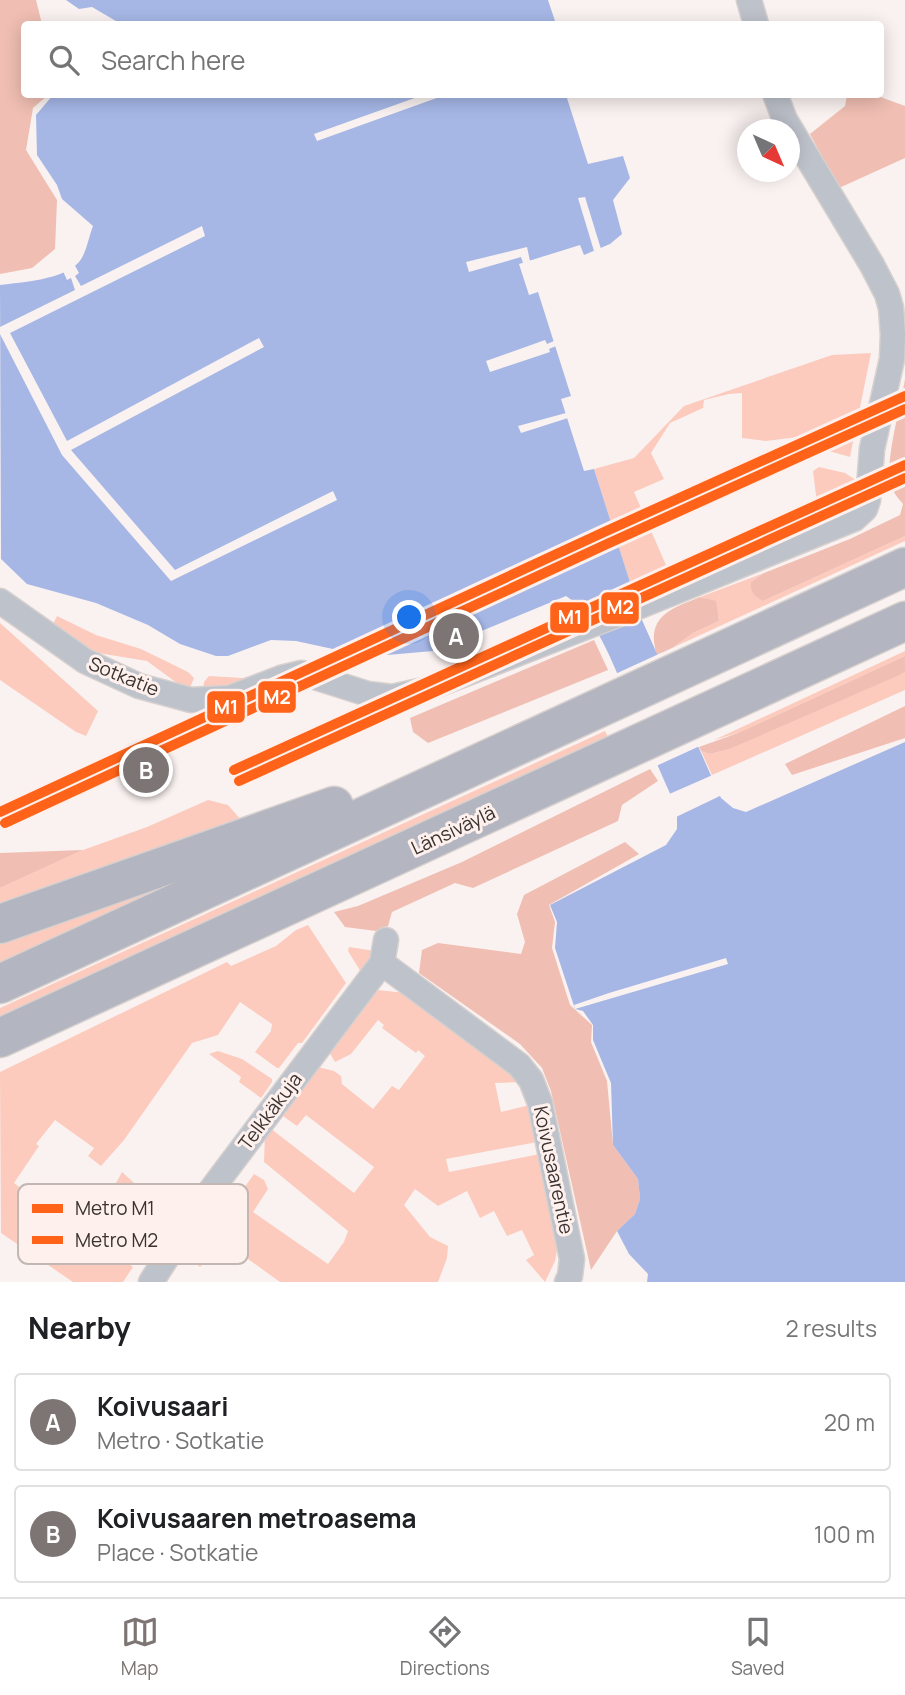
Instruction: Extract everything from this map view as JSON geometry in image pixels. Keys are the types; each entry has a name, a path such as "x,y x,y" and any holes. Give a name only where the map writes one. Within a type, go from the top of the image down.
{"highway":[{"path":"0,984 905,568"},
{"name":"Länsiväylä","path":"0,1038 905,621"},
{"path":"0,924 330,807 443,758 531,740"}],"street":[{"path":"749,0 754,21"},
{"name":"Sotkatie","path":"0,601 85,661 139,686 195,700 230,698 281,678 302,673 369,694 392,697 424,690 854,519 865,509 869,500 873,450 891,359 891,308 882,284 785,120 777,98"},
{"name":"Telkkäkuja","path":"215,1184 384,951"},
{"name":"Koivusaarentie","path":"384,951 519,1065 531,1080 540,1103 572,1259 567,1282"},
{"name":"Telkkäkuja","path":"151,1282 163,1264"}],"shaded area":[{"path":"0,0 36,0 41,21 21,21 21,98 45,98 33,108 26,150 57,200 55,249 32,268 0,274"},
{"path":"846,98 883,98 905,106 905,158 839,188 810,134 845,106"},
{"path":"871,353 850,457 808,445 806,436 766,441 742,438 742,393 704,400 703,408 670,423 651,453 664,479 634,492 673,581 634,595 594,469 634,458 684,406 832,355"},
{"path":"905,379 905,536 763,601 752,591 751,582 764,573 850,539 900,515 903,504 892,487 889,470"},
{"path":"819,467 845,473 859,482 851,504 837,516 797,528 750,548 744,537 817,503 813,471"},
{"path":"905,536 905,541 672,648 693,633 719,621 718,614 705,598 700,597 764,573 751,582 763,601"},
{"path":"700,597 716,601 719,621 657,655 654,632 657,623 670,611"},
{"path":"57,616 96,635 141,649 188,672 194,678 189,690 147,661 92,652 53,624"},
{"path":"0,623 98,711 86,736 76,732 0,680"},
{"path":"594,640 608,670 428,743 413,732 410,718"},
{"path":"905,651 905,656 738,733 714,740"},
{"path":"905,656 905,672 895,677 730,749 710,754 701,751 699,747 738,733"},
{"path":"905,672 905,690 712,775 701,751 710,754 730,749"},
{"path":"258,673 261,679 203,693 204,682 209,676 243,678"},
{"path":"905,706 905,738 792,775 785,764"},
{"path":"605,731 608,737 0,1016 0,1008"},
{"path":"650,769 658,781 622,805 618,821 473,888 455,883 392,912 388,926 376,931 345,927 334,912 358,906 462,862"},
{"path":"208,800 228,805 242,821 0,905 0,888 83,850 147,827"},
{"path":"625,842 639,854 549,905 555,922 552,948 570,1005 592,1025 591,1042 607,1081 613,1145 638,1179 640,1199 635,1214 617,1231 591,1270 551,1091 542,1068 520,1044 419,973 422,950 438,943 521,954 525,942 517,914 524,895"},
{"path":"83,850 0,888 0,853"},
{"path":"192,875 0,962 0,938"},
{"path":"308,925 346,983 302,1043 298,1043 279,1068 255,1052 271,1031 272,1024 240,1002 218,1035 192,1043 124,1140 101,1166 88,1156 94,1148 55,1120 36,1144 39,1146 14,1183 18,1186 18,1245 1,1233 0,1072 227,962 231,966 276,946 296,930"},
{"path":"349,947 376,952 361,972 348,951"},
{"path":"377,990 406,993 521,1082 495,1083 501,1112 530,1105 537,1142 446,1159 449,1172 540,1154 558,1244 555,1261 545,1282 526,1260 534,1255 522,1230 507,1236 494,1211 480,1218 467,1191 438,1206 415,1189 404,1205 430,1237 448,1246 447,1258 438,1282 280,1282 248,1259 247,1184 254,1174 264,1180 268,1189 253,1212 328,1264 344,1242 348,1231 264,1162 265,1134 270,1128 354,1193 374,1167 306,1115 297,1126 280,1114 318,1067 334,1071 341,1076 342,1084 373,1109 392,1086 399,1090 425,1056 418,1050 416,1053 382,1028 384,1025 378,1020 351,1054 335,1062 329,1052"},
{"path":"218,1051 242,1059 272,1079 261,1098 239,1082 241,1077 209,1054"},
{"path":"122,1172 134,1183 133,1184 116,1184"},
{"path":"47,1264 129,1264 133,1267 123,1282 73,1282"}],"water":[{"path":"66,0 548,0 555,21 116,21 92,7 79,9"},
{"path":"50,98 567,98 588,164 623,156 630,178 613,200 622,234 610,244 584,255 580,245 519,264 529,295 538,292 571,396 561,399 584,471 594,469 642,620 721,798 733,808 746,812 905,742 905,1282 647,1282 648,1274 629,1254 617,1231 635,1214 640,1199 638,1179 613,1145 611,1083 593,1040 593,1025 583,1011 575,1009 555,948 557,922 550,905 666,845 677,829 677,809 606,648 588,618 566,596 433,651 387,655 356,654 296,641 271,640 228,656 216,656 180,644 148,625 96,603 27,584 1,559 0,285 42,279 72,268 84,254 93,226 62,199 57,185 37,155 36,115"}],"pier":[{"path":"415,98 437,98 317,141 314,134"},
{"path":"585,197 601,249 594,251 578,198"},
{"path":"202,226 205,236 10,333 67,441 259,338 264,347 71,450 175,570 333,491 337,500 171,581 62,455 0,334 0,327 75,290 71,278 67,280 62,269 73,262 79,273 75,276 81,286"},
{"path":"527,247 530,261 523,263 521,257 469,272 466,262"},
{"path":"545,340 547,344 554,341 556,346 549,349 550,352 490,372 486,361"},
{"path":"566,413 568,418 521,433 518,426"},
{"path":"661,653 702,745 654,767 613,675"},
{"path":"715,774 724,794 674,818 674,810 667,795"},
{"path":"726,958 728,964 575,1009 574,1005 609,993"}],"metro line":[{"name":"M1","path":"0,812 905,396"},
{"name":"M2","path":"5,823 905,409"},
{"name":"M1","path":"234,770 905,465"},
{"name":"M2","path":"239,781 905,478"}],"place":[{"name":"Koivusaari","path":"456,636"},
{"name":"Koivusaaren metroasema","path":"146,770"}]}
